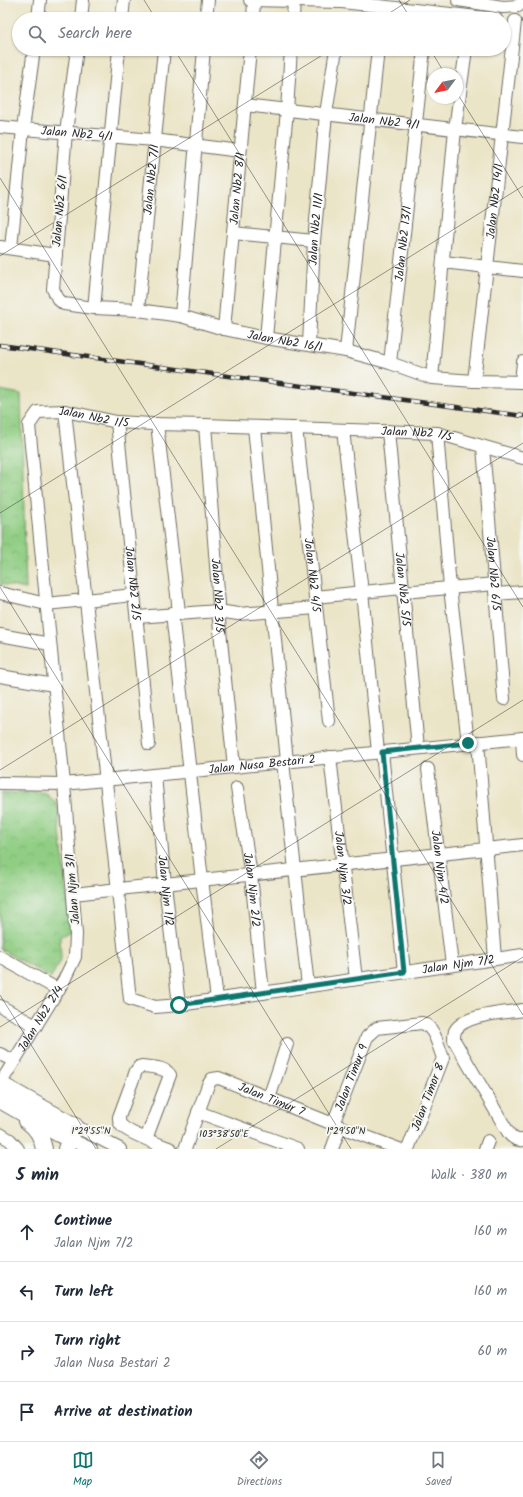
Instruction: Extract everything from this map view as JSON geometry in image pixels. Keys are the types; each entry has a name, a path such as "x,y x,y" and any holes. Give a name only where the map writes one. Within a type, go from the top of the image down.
{"main road":[{"path":"0,1084 67,1134"},
{"path":"0,1100 67,1134"},
{"path":"0,1100 34,1126 41,1135 44,1149"},
{"path":"53,1149 67,1134"}],"street":[{"path":"39,12 40,0"},
{"path":"82,12 83,0"},
{"path":"123,12 124,0"},
{"path":"207,12 208,0"},
{"path":"250,0 343,1 423,12"},
{"path":"253,12 254,0"},
{"path":"293,12 294,0"},
{"path":"458,0 503,7 518,6 523,2"},
{"path":"383,7 383,12"},
{"name":"Jalan Nb2 14/1","path":"511,52 514,21"},
{"path":"33,56 5,248 56,255"},
{"name":"Jalan Nb2 6/1","path":"53,289 66,132 76,56"},
{"path":"94,308 118,56"},
{"name":"Jalan Nb2 7/1","path":"138,310 163,56"},
{"path":"180,316 203,56"},
{"name":"Jalan Nb2 8/1","path":"224,329 249,56"},
{"path":"266,338 291,56"},
{"name":"Jalan Nb2 11/1","path":"309,344 314,241 326,114 335,56"},
{"path":"346,351 377,56"},
{"name":"Jalan Nb2 13/1","path":"390,363 423,56"},
{"path":"432,378 444,262 454,129 465,56"},
{"name":"Jalan Nb2 14/1","path":"474,381 503,135 511,56"},
{"name":"Jalan Nb2 9/1","path":"245,105 523,137"},
{"name":"Jalan Nb2 4/1","path":"0,127 154,140 240,151"},
{"path":"233,233 314,241"},
{"path":"444,262 523,271"},
{"name":"Jalan Nb2 16/1","path":"53,289 58,299 64,304 94,308 138,310 180,316 224,329 266,338 346,351 390,363 432,378 522,382"},
{"path":"522,382 523,362"},
{"path":"65,411 118,889"},
{"name":"Jalan Nb2 1/5","path":"64,784 29,425 38,412 65,411 117,422 438,433 483,448 523,458"},
{"name":"Jalan Nb2 2/5","path":"117,422 149,744"},
{"path":"157,424 190,771 217,1000"},
{"name":"Jalan Nb2 3/5","path":"204,425 219,604 218,611 234,767"},
{"path":"254,427 295,870 308,986"},
{"name":"Jalan Nb2 4/5","path":"296,428 328,721"},
{"path":"343,430 393,859 404,972"},
{"name":"Jalan Nb2 5/5","path":"388,431 418,748"},
{"path":"438,433 450,588 473,743 486,849 495,959"},
{"name":"Jalan Nb2 6/5","path":"483,448 504,699"},
{"path":"136,616 218,611 238,614 272,612 362,592 450,588 495,589 523,592"},
{"path":"0,593 46,604 134,595"},
{"path":"0,635 50,644"},
{"path":"0,676 54,685"},
{"path":"522,738 523,755"},
{"name":"Jalan Nusa Bestari 2","path":"0,783 64,784 522,738"},
{"name":"Jalan Njm 3/2","path":"330,757 344,864 356,979"},
{"name":"Jalan Njm 4/2","path":"428,770 452,965"},
{"name":"Jalan Njm 1/2","path":"155,775 165,884 179,1005"},
{"name":"Jalan Njm 3/1","path":"59,990 76,956 76,934 64,784"},
{"name":"Jalan Njm 2/2","path":"237,788 251,875 263,993"},
{"path":"73,894 523,845"},
{"name":"Jalan Njm 7/2","path":"118,889 130,999 155,1007 217,1000 523,955"},
{"name":"Jalan Nb2 2/4","path":"0,957 59,990 0,1084"},
{"path":"0,1006 36,1026"},
{"path":"523,1010 473,1018 460,1026 454,1032 454,1040 508,1132 512,1138 523,1140"},
{"name":"Jalan Timor 8","path":"371,1032 377,1028 422,1023 427,1024 432,1030 443,1058 408,1149"},
{"name":"Jalan Timur 9","path":"332,1149 337,1126 367,1037 371,1032"},
{"path":"269,1098 287,1044"},
{"path":"0,1054 14,1061"},
{"path":"146,1138 170,1075 163,1069 142,1066 136,1071 119,1117 120,1124 123,1128 171,1149"},
{"name":"Jalan Timur 7","path":"198,1112 208,1085 212,1079 219,1078 337,1126 399,1149"},
{"path":"185,1149 198,1112 298,1149"},
{"path":"0,1134 10,1140 18,1149"},
{"path":"67,1134 91,1149"},
{"path":"67,1134 120,1149"}],"green space":[{"path":"0,390 21,394 26,589 0,584"},
{"path":"0,793 45,793 57,803 71,931 60,936 61,959 51,978 0,949"}],"railway":[{"path":"0,345 523,416"}],"route":[{"path":"179,1005 404,972 382,752 468,743"}]}
